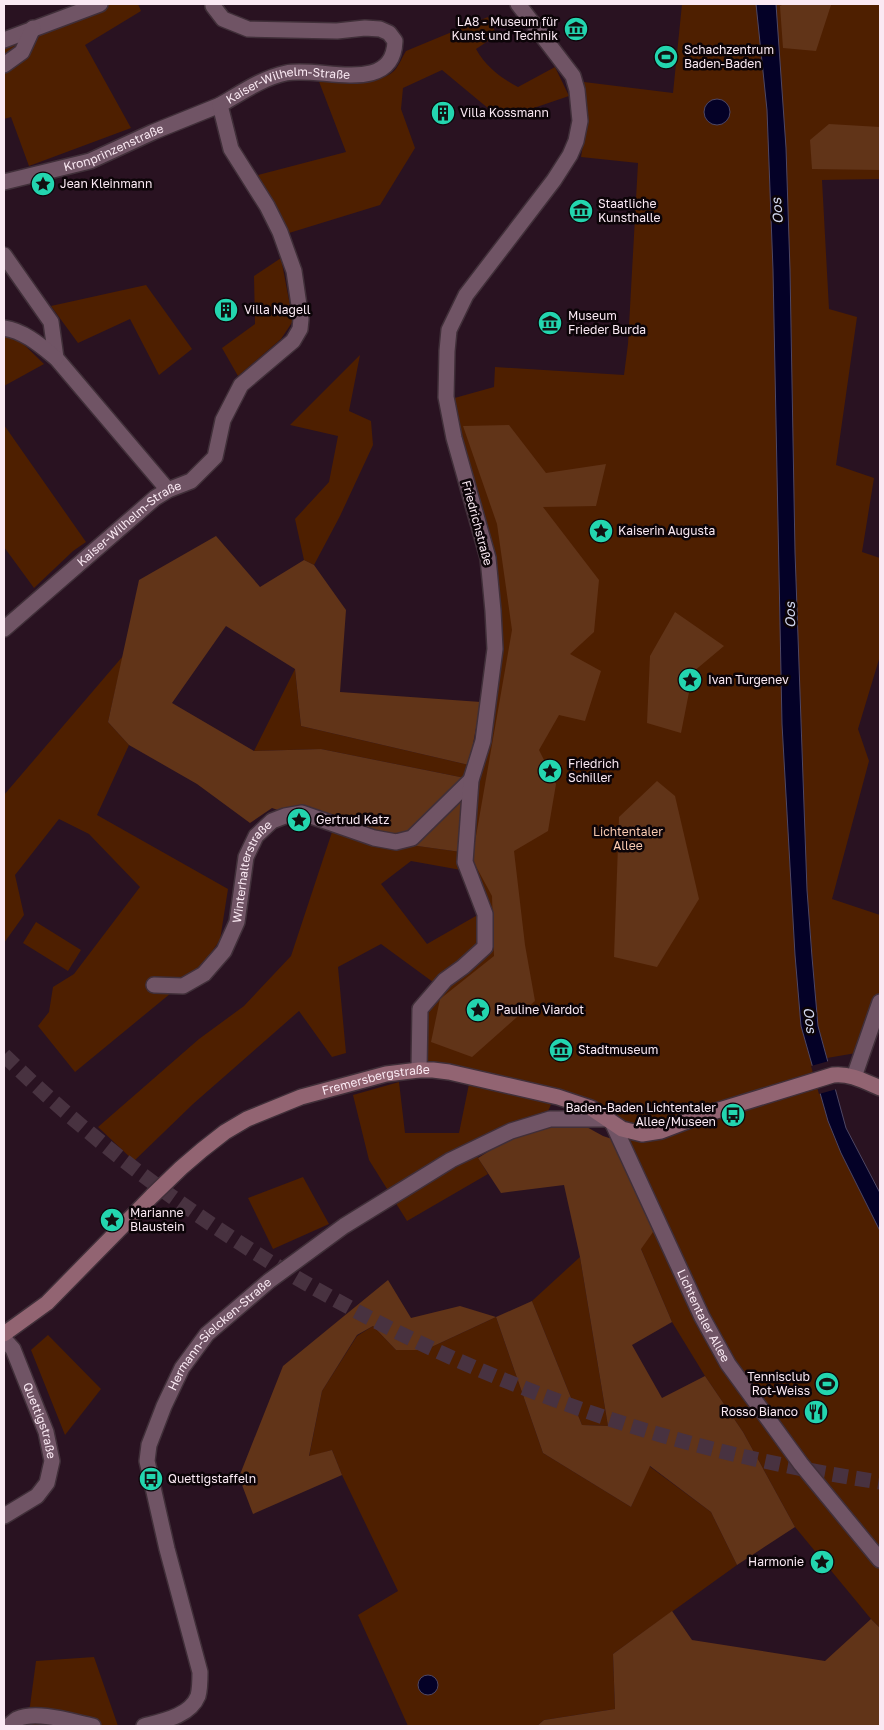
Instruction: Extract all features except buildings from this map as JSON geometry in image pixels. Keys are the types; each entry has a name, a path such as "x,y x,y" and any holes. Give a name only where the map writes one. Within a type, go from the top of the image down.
{"main road":[{"name":"Fremersbergstraße","path":"4,1334 47,1304 181,1168 224,1132 247,1119 301,1097 377,1076 419,1070 449,1072 558,1097 591,1108 622,1129 634,1133 651,1133 833,1075 843,1074 854,1077"},
{"path":"854,1077 880,1088"}],"street":[{"path":"4,40 100,4"},
{"name":"Kaiser-Wilhelm-Straße","path":"4,629 155,498 168,490 191,481 215,457 223,420 241,385 293,341 300,329 294,271 280,232 267,206 231,149 220,105 263,81 288,72 309,71 350,75 383,70 391,61 395,52 395,41 389,33 380,29 365,28 337,31 248,29 223,19 212,4"},
{"name":"Friedrichstraße","path":"419,1070 420,1009 445,980 464,967 485,947 485,914 465,862 471,780 483,741 495,649 488,558 454,438 446,397 449,330 466,295 554,180 570,155 576,141 580,121 577,90 573,76 518,4"},
{"path":"4,65 22,52 33,28"},
{"name":"Kronprinzenstraße","path":"4,182 90,161 153,132 220,105"},
{"path":"4,256 51,322 56,358"},
{"path":"4,328 15,329 56,358 168,490"},
{"name":"Winterhalterstraße","path":"154,985 183,986 204,974 224,950 237,922 246,857 256,836 272,821 302,813 374,838 396,842 412,838 471,780"},
{"path":"854,1077 880,1002"},
{"name":"Hermann-Sielcken-Straße","path":"144,1726 187,1710 198,1696 200,1684 200,1672 165,1541 147,1461 149,1445 164,1406 182,1368 207,1334 269,1281 344,1226 451,1160 511,1131 550,1119 610,1121"},
{"name":"Lichtentaler Allee","path":"610,1121 702,1317 728,1364 801,1464 880,1560"},
{"name":"Quettigstraße","path":"4,1339 13,1349 46,1432 52,1461 47,1483 37,1496 4,1516"},
{"path":"8,1726 18,1719 31,1716 93,1726"}],"green space":[{"path":"111,4 138,4 141,11 85,45 131,128 29,166 11,117 4,119 4,45"},
{"name":"Lichtentaler Allee","path":"682,4 880,4 880,179 822,180 829,309 857,317 836,465 874,478 862,552 880,558 880,656 858,729 869,761 832,899 880,915 880,1002 862,1052 827,1058 818,1026 807,890 795,552 790,270 773,270 782,724 801,1026 828,1121 841,1153 880,1231 880,1628 795,1527 743,1432 705,1376 672,1322 641,1249 613,1124 591,1108 419,1070 420,1009 485,947 485,914 465,862 493,611 451,399 494,387 495,367 624,375 628,344 638,163 581,157 587,120 584,82 673,93"},
{"path":"784,4 834,4 831,5 816,51 783,48 780,6"},
{"path":"488,17 497,35 476,49 489,67 518,87 555,67 569,96 501,119 442,70 403,88 401,109 415,148 380,205 289,233 258,175 346,152 318,79 358,81 387,76 396,69 406,51"},
{"path":"829,124 880,127 880,170 812,169 810,140"},
{"path":"281,258 293,321 281,339 238,376 222,348 255,324 254,276"},
{"path":"146,285 192,349 159,375 130,319 78,343 51,306"},
{"path":"4,334 13,334 44,364 4,386"},
{"path":"360,355 349,411 371,421 373,445 340,516 314,565 304,560 295,519 329,482 338,436 290,425"},
{"path":"4,425 86,542 73,551 34,588 4,547"},
{"path":"509,425 546,473 606,464 596,506 543,507 599,580 594,632 570,654 601,671 585,721 559,715 539,750 556,784 548,831 514,851 525,945 535,1001 472,1057 431,1042 440,999 494,956 492,896 472,859 512,630 497,524 463,426"},
{"path":"216,536 260,587 304,560 314,565 346,610 340,692 481,702 469,765 301,726 295,669 226,626 172,703 254,751 321,749 465,778 461,852 374,840 333,829 272,808 250,823 197,784 129,745 108,722 139,580"},
{"path":"675,612 724,646 693,672 681,733 647,723 650,656"},
{"path":"123,656 108,722 129,745 97,815 228,889 220,940 199,970 75,1072 38,1026 49,1012 53,987 74,974 140,887 89,834 59,819 15,875 24,915 4,943 4,795"},
{"path":"295,669 301,726 469,765 465,778 321,749 254,751"},
{"path":"657,781 675,796 699,899 657,967 614,957 619,817"},
{"path":"333,829 375,840 461,852 461,870 411,861 381,884 427,944 481,913 483,946 437,985 381,944 338,967 346,1053 332,1057 299,1011 193,1104 134,1161 98,1127 199,1039 244,1006 291,956"},
{"path":"36,922 81,950 68,971 23,943"},
{"path":"399,1082 405,1133 459,1133 469,1084 553,1100 546,1116 471,1146 488,1174 407,1221 369,1160 353,1095"},
{"path":"549,1125 583,1125 603,1136 621,1142 658,1225 641,1249 672,1322 632,1345 662,1398 705,1376 743,1432 795,1527 737,1565 711,1512 650,1466 631,1507 543,1453 496,1317 532,1301 582,1425 608,1426 580,1257 564,1185 501,1193 478,1158 513,1136"},
{"path":"303,1177 329,1224 273,1249 248,1198"},
{"path":"580,1257 608,1426 582,1425 532,1301"},
{"path":"388,1280 411,1318 460,1306 496,1317 425,1350 396,1350 373,1326 357,1335 322,1391 309,1456 332,1450 342,1475 253,1514 239,1477 283,1366"},
{"path":"496,1317 543,1453 631,1507 649,1466 711,1512 737,1565 613,1654 615,1709 544,1720 537,1726 408,1726 358,1615 398,1591 342,1475 332,1450 309,1457 322,1391 357,1336 373,1326 396,1350 425,1350"},
{"path":"48,1335 101,1389 65,1435 31,1350"},
{"path":"672,1611 692,1640 825,1661 871,1619 880,1628 880,1726 537,1726 544,1720 615,1709 613,1654"},
{"path":"94,1657 118,1726 15,1726 30,1706 36,1661"}],"water":[{"name":"Oos","path":"756,4 776,4 786,148 795,552 807,890 818,1026 846,1128 880,1193 880,1231 841,1153 828,1121 801,1026 795,955 782,724 773,270 767,110"},
{"path":"717,99 726,103 730,112 726,121 717,125 708,121 704,112 708,103"},
{"path":"428,1675 435,1678 438,1685 435,1692 428,1695 421,1692 418,1685 421,1678"}],"pier":[{"path":"829,1061 837,1089 819,1094 811,1066"}],"tunnel":[{"path":"4,1055 74,1120 149,1179 227,1235 309,1285 394,1330 482,1371 571,1406 661,1435 715,1450 770,1462 880,1482"}],"place":[{"name":"LA8 - Museum für Kunst und Technik","path":"576,29"},
{"name":"Schachzentrum Baden-Baden","path":"666,57"},
{"name":"Villa Kossmann","path":"443,113"},
{"name":"Jean Kleinmann","path":"43,184"},
{"name":"Staatliche Kunsthalle","path":"581,211"},
{"name":"Villa Nagell","path":"226,310"},
{"name":"Museum Frieder Burda","path":"550,323"},
{"name":"Kaiserin Augusta","path":"601,531"},
{"name":"Ivan Turgenev","path":"690,680"},
{"name":"Friedrich Schiller","path":"550,771"},
{"name":"Gertrud Katz","path":"299,820"},
{"name":"Pauline Viardot","path":"478,1010"},
{"name":"Stadtmuseum","path":"561,1050"},
{"name":"Baden-Baden Lichtentaler Allee/Museen","path":"733,1115"},
{"name":"Marianne Blaustein","path":"112,1220"},
{"name":"Tennisclub Rot-Weiss","path":"827,1384"},
{"name":"Rosso Bianco","path":"816,1412"},
{"name":"Quettigstaffeln","path":"151,1479"},
{"name":"Harmonie","path":"822,1562"}]}
